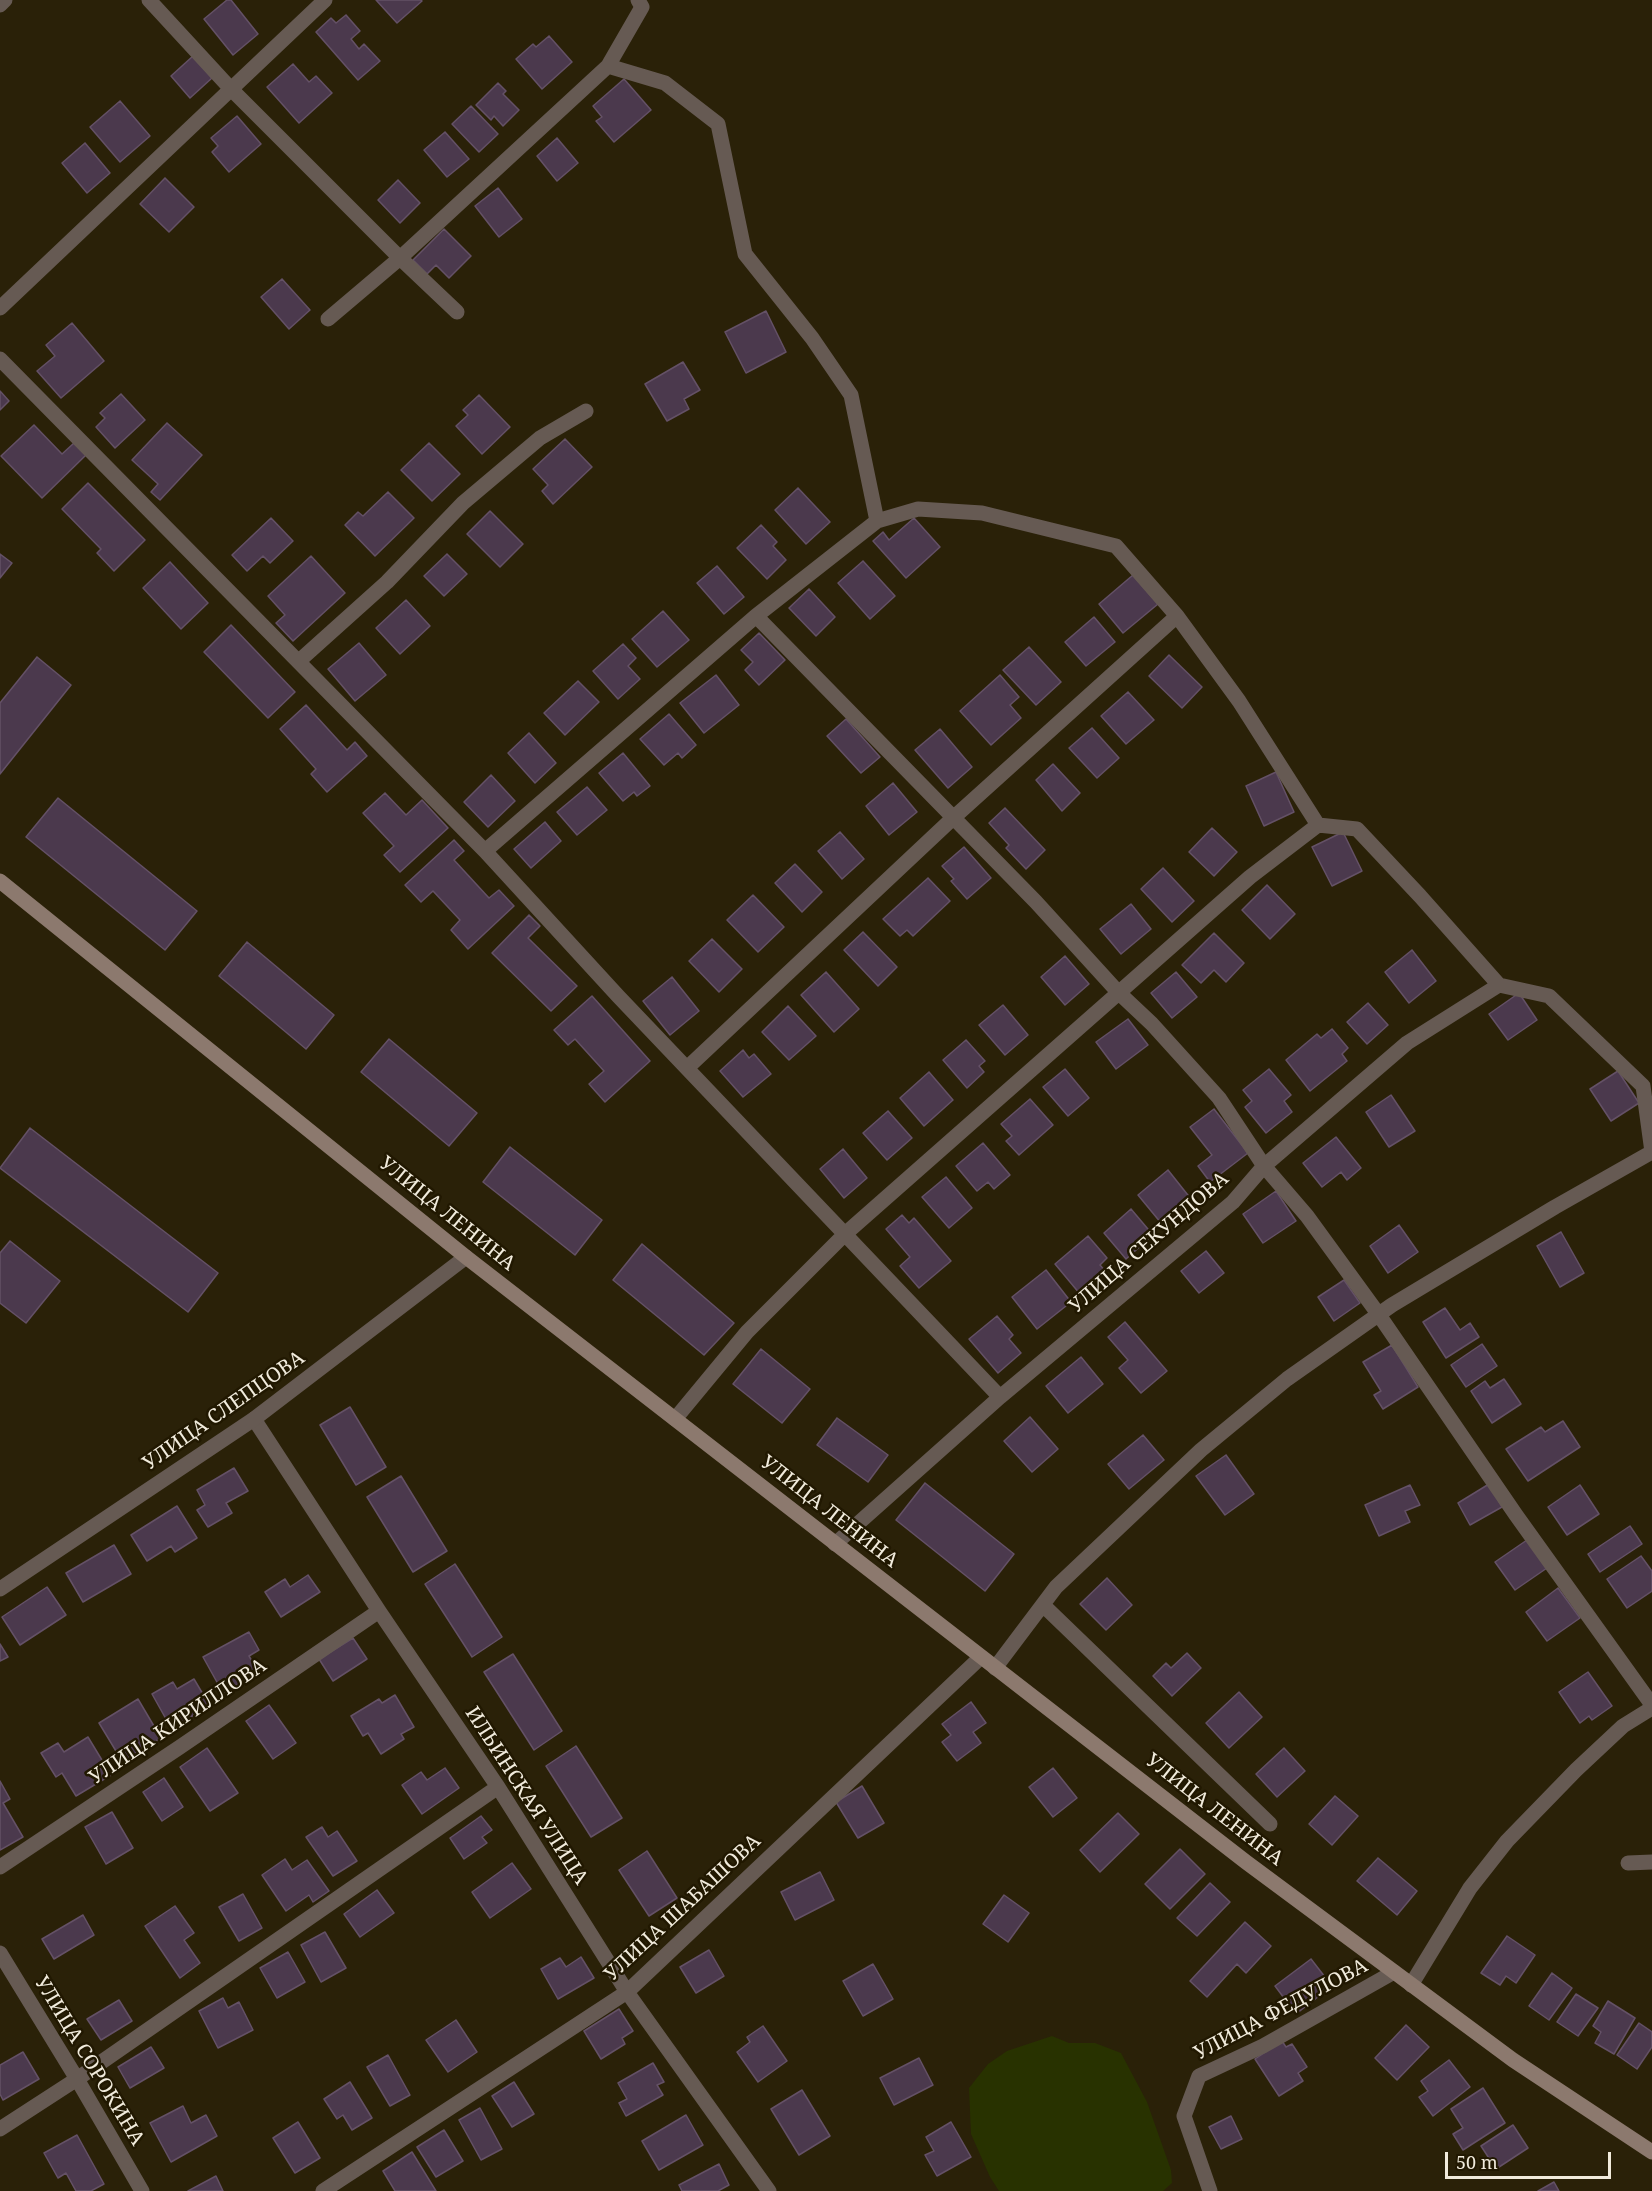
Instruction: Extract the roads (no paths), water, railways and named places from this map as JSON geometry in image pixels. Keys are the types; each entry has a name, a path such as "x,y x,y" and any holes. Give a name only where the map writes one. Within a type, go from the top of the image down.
{"main road":[{"name":"УЛИЦА ЛЕНИНА","path":"0,880 466,1257 1246,1862 1513,2060 1652,2152"}],"street":[{"path":"0,5 5,0"},
{"path":"149,0 231,89 399,258 457,312"},
{"path":"0,308 325,0"},
{"path":"328,319 399,258 608,66 642,7 638,0"},
{"path":"608,66 665,83 718,124 745,254 812,338 851,395 877,521"},
{"path":"0,359 485,851 687,1068 1000,1397"},
{"path":"299,661 387,582 463,503 540,438 586,411"},
{"path":"485,851 756,616 877,521 918,509 982,513 1116,546 1177,616 1239,701 1318,825"},
{"path":"756,616 952,819 1036,902 1219,1098 1264,1166 1307,1216 1378,1315 1652,1706 1623,1726 1576,1770 1507,1841 1470,1888 1411,1985"},
{"path":"687,1068 952,819 1177,616"},
{"path":"675,1419 747,1332 845,1234 1250,877 1318,825 1357,829 1499,985 1549,996 1643,1086 1652,1152 1555,1207 1378,1315 1287,1379 1201,1450 1056,1587 995,1668"},
{"name":"УЛИЦА СЕКУНДОВА","path":"835,1544 1000,1397 1233,1202 1264,1166 1407,1043 1499,985"},
{"name":"УЛИЦА СЛЕПЦОВА","path":"0,1589 254,1419 466,1257"},
{"name":"ИЛЬИНСКАЯ УЛИЦА","path":"254,1419 379,1611 498,1787 627,1992 769,2191"},
{"path":"1043,1605 1270,1824"},
{"name":"УЛИЦА КИРИЛЛОВА","path":"0,1867 379,1611"},
{"name":"УЛИЦА ШАБАШОВА","path":"323,2191 627,1992 981,1657"},
{"path":"0,2129 77,2079 498,1787"},
{"path":"1628,1863 1652,1862"},
{"name":"УЛИЦА СОРОКИНА","path":"0,1953 142,2191"},
{"name":"УЛИЦА ФЕДУЛОВА","path":"1210,2191 1184,2115 1199,2076 1263,2046 1394,1972"}]}
